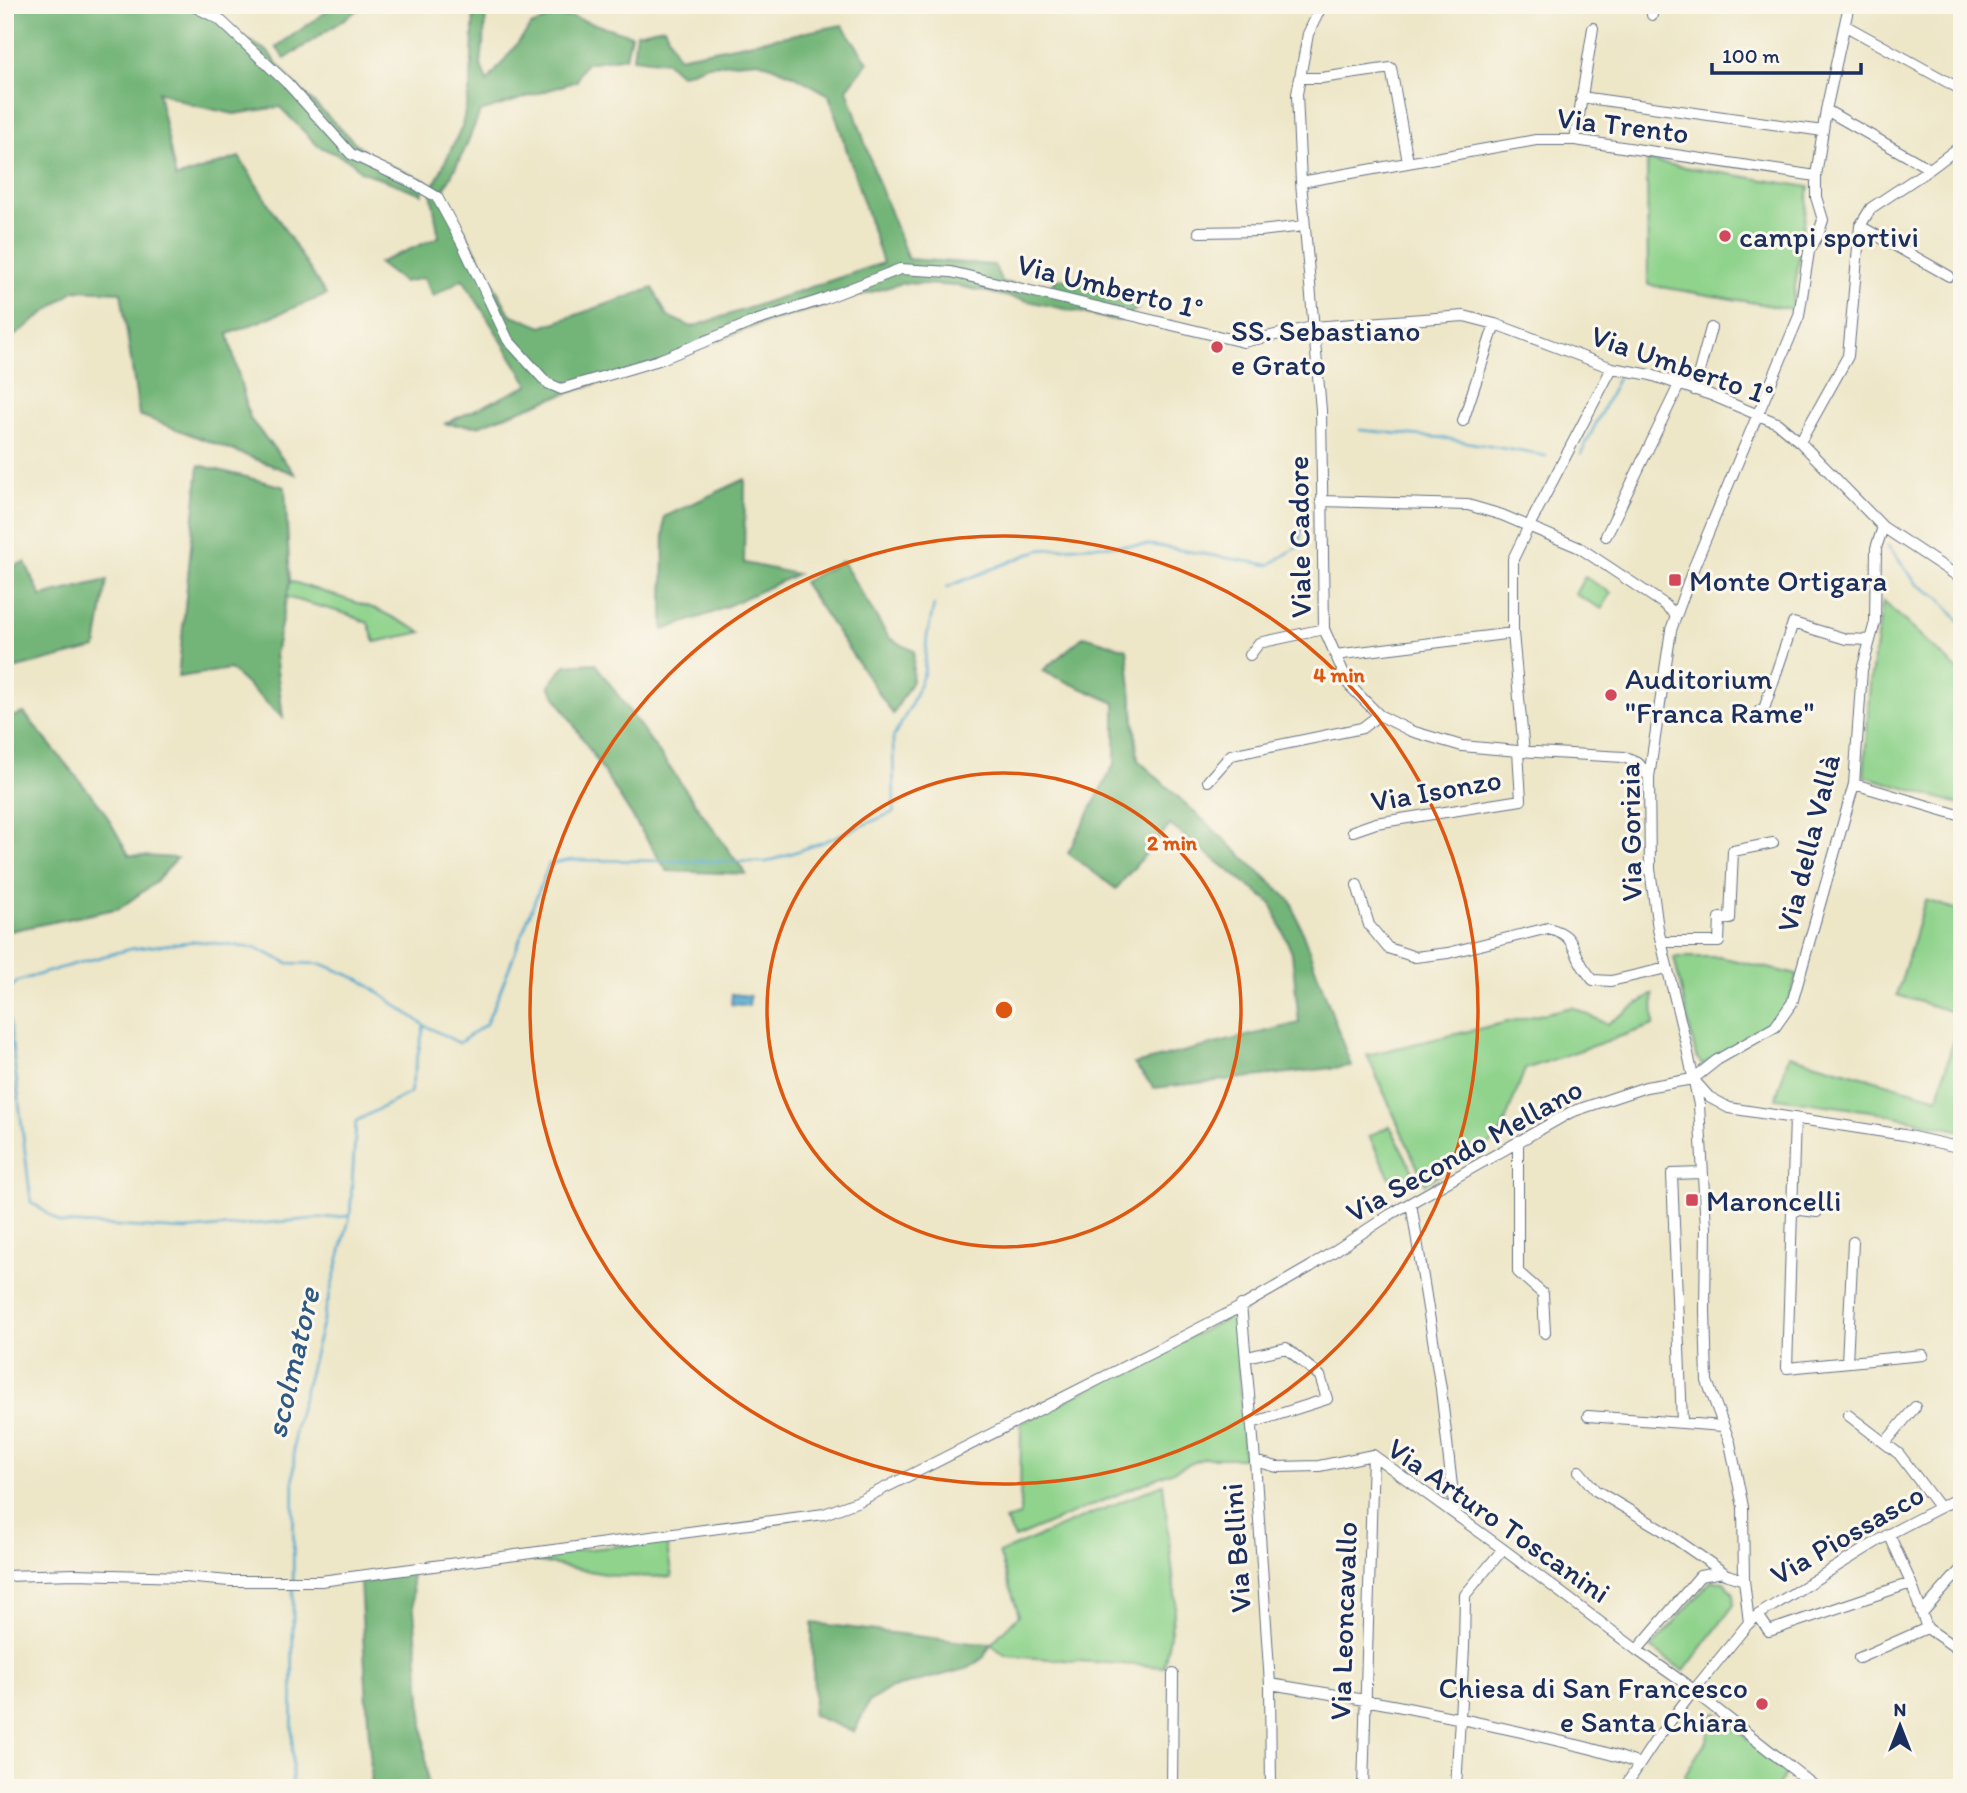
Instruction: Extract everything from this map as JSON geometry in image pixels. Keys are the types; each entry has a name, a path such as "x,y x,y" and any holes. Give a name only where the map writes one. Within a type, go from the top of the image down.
{"street":[{"name":"Via Umberto 1°","path":"191,5 219,19 288,84 351,154 437,197 508,340 547,383 561,389 659,360 755,321 821,300 900,269 951,272 1243,342 1313,327 1464,316 1495,324 1612,368 1651,375 1757,413 1777,423 1800,442 1883,527 1962,579"},
{"name":"Viale Cadore","path":"1322,5 1308,34 1299,78 1297,114 1321,410 1324,629 1335,656 1349,685 1379,715 1411,731 1462,746 1624,757 1639,764 1648,777"},
{"name":"Via Gorizia","path":"1749,1623 1744,1580 1743,1507 1730,1443 1707,1381 1704,1311 1706,1228 1699,1105 1661,942 1650,869 1648,777 1671,631 1676,615 1799,316 1809,251 1823,220 1816,197 1816,176 1826,110 1849,5"},
{"path":"1846,26 1962,90"},
{"path":"1575,140 1592,28"},
{"path":"1299,78 1321,78 1391,68 1408,163"},
{"path":"1581,97 1823,131"},
{"path":"1826,110 1930,169"},
{"name":"Via Trento","path":"1301,182 1535,140 1575,140 1816,176"},
{"path":"1800,442 1848,356 1860,226 1871,208 1962,145"},
{"path":"1199,232 1260,231 1304,226"},
{"path":"1860,226 1949,276"},
{"path":"1463,422 1495,324"},
{"path":"1694,390 1711,328"},
{"path":"1521,752 1513,634 1513,559 1612,368"},
{"path":"1606,536 1679,385"},
{"path":"1321,501 1468,505 1580,548 1664,604 1676,615"},
{"name":"Via della Vallà","path":"1693,1079 1717,1060 1775,1027 1792,1003 1854,784 1862,670 1875,622 1877,548 1883,527"},
{"path":"1760,710 1764,709 1793,623 1846,639 1870,640"},
{"path":"1251,655 1259,643 1324,629"},
{"path":"1335,656 1513,634"},
{"path":"1208,780 1231,755 1362,728 1379,715"},
{"name":"Via Isonzo","path":"1353,831 1376,823 1521,800 1521,752"},
{"path":"1854,784 1962,816"},
{"path":"1661,942 1719,942 1720,918 1730,919 1733,851 1773,843"},
{"path":"1357,885 1369,925 1388,948 1415,957 1448,953 1548,928 1562,931 1572,942 1583,967 1593,980 1611,981 1667,968"},
{"path":"1693,1079 1709,1097 1729,1108 1962,1147"},
{"name":"Via Secondo Mellano","path":"5,1576 75,1574 229,1581 295,1581 352,1577 824,1514 859,1501 1167,1345 1310,1267 1411,1203 1571,1112 1646,1087 1693,1079"},
{"path":"1795,1118 1787,1368 1923,1355"},
{"path":"1518,1141 1518,1272 1543,1294 1545,1333"},
{"path":"1682,1422 1672,1174 1702,1174"},
{"path":"1411,1203 1441,1389 1455,1513"},
{"path":"1792,1209 1817,1212"},
{"path":"1847,1362 1853,1242"},
{"name":"Via Bellini","path":"1241,1305 1270,1684 1271,1788"},
{"path":"1247,1357 1286,1348 1320,1376 1327,1399 1252,1423"},
{"path":"1885,1444 1915,1408"},
{"path":"1848,1415 1899,1454 1939,1507"},
{"path":"1588,1416 1723,1426"},
{"name":"Via Arturo Toscanini","path":"1255,1461 1277,1467 1319,1466 1373,1455 1694,1690 1817,1788"},
{"name":"Via Leoncavallo","path":"1363,1788 1373,1455"},
{"path":"1579,1471 1595,1490 1664,1531 1725,1574 1744,1580"},
{"name":"Via Piossasco","path":"1624,1788 1694,1690 1758,1615 1889,1534 1962,1496"},
{"path":"1889,1534 1927,1628 1962,1653"},
{"path":"1456,1788 1465,1595 1503,1549"},
{"path":"1922,1613 1962,1568"},
{"path":"1637,1650 1700,1576 1723,1572"},
{"name":"Via Piossasco","path":"1758,1615 1769,1631 1911,1583"},
{"path":"1859,1658 1927,1628"},
{"path":"1172,1788 1173,1674"},
{"path":"1270,1684 1366,1699 1459,1718 1596,1750 1639,1764"}],"green space":[{"path":"5,5 203,5 248,40 267,51 292,82 370,157 426,181 422,194 360,171 351,161 318,146 280,107 234,114 193,105 158,91 176,178 239,157 326,295 228,334 250,419 295,474 139,415 121,292 75,290 14,336 5,329"},
{"path":"336,5 365,5 285,59 276,47"},
{"path":"474,5 487,5 481,65 487,82 531,26 551,17 572,17 631,35 626,57 586,63 577,81 480,112 464,151 441,195 459,221 510,314 542,327 653,288 667,316 692,327 883,263 829,95 793,75 759,61 708,65 680,74 667,62 633,58 636,33 664,27 678,57 842,25 868,62 847,89 908,259 994,265 1002,282 1051,290 1055,279 1074,279 1139,308 1119,321 959,286 903,283 757,325 478,426 444,424 529,385 463,279 433,296 424,278 403,282 378,263 439,237 431,192 462,126 471,83"},
{"name":"campi sportivi","path":"1647,161 1809,187 1792,309 1648,285"},
{"path":"199,465 285,487 290,581 275,654 283,718 230,669 178,677"},
{"path":"745,479 744,563 797,574 712,613 663,630 664,517"},
{"path":"842,561 889,638 914,651 912,681 893,714 803,582"},
{"path":"25,562 41,596 107,580 96,648 5,671 5,569"},
{"path":"1585,577 1611,593 1602,609 1575,594"},
{"path":"290,581 376,609 422,632 375,642 368,623 347,614 286,597"},
{"path":"1883,601 1962,674 1962,805 1864,776 1870,682"},
{"path":"1084,636 1127,649 1138,760 1291,901 1351,1066 1154,1088 1134,1064 1299,1023 1292,953 1271,903 1170,825 1116,889 1068,853 1115,763 1115,703 1042,671"},
{"path":"595,663 746,874 667,871 549,686 565,665"},
{"path":"24,713 103,809 129,855 177,858 156,882 120,908 5,932 5,719"},
{"path":"1925,900 1962,911 1962,1131 1877,1112 1776,1098 1789,1055 1938,1098 1960,1014 1897,995"},
{"path":"1674,957 1720,957 1797,975 1788,1003 1773,1024 1702,1065 1696,1056"},
{"path":"1653,994 1654,1025 1525,1069 1499,1138 1425,1184 1367,1055 1572,1007 1607,1024"},
{"path":"1390,1126 1414,1174 1393,1184 1369,1136"},
{"path":"1235,1314 1244,1458 1204,1458 1015,1538 1005,1520 1020,1516 1021,1423"},
{"path":"1163,1484 1176,1603 1164,1667 1006,1656 991,1644 1019,1615 999,1553"},
{"path":"666,1541 672,1577 616,1576 512,1557"},
{"path":"411,1572 428,1788 372,1788 360,1582"},
{"path":"1711,1581 1724,1582 1733,1594 1734,1605 1684,1671 1651,1648"},
{"path":"812,1623 991,1644 984,1657 969,1668 889,1689 869,1702 854,1732 812,1715"},
{"path":"1716,1713 1788,1771 1776,1788 1702,1788 1684,1776 1707,1739 1712,1716"}],"water":[{"path":"732,994 750,996 749,1006 731,1004"}],"waterway":[{"path":"1581,454 1618,378"},
{"path":"1360,430 1443,438 1546,456"},
{"path":"947,587 1039,550 1089,546 1151,545 1269,565 1299,546 1302,526"},
{"path":"1888,546 1917,584 1940,598 1962,625"},
{"path":"5,993 18,981 130,949 197,941 255,948 288,963 322,964 361,980 424,1025 459,1043 486,1024 549,864 571,860 767,862 894,812 893,738 924,673 927,636 934,605"},
{"path":"6,993 31,1202 61,1223 186,1230 348,1216"},
{"name":"scolmatore","path":"292,1788 294,1432 350,1216 356,1121 410,1093 424,1025"}],"place":[{"name":"campi sportivi","path":"1725,236"},
{"name":"SS. Sebastiano e Grato","path":"1217,347"},
{"name":"Monte Ortigara","path":"1675,580"},
{"name":"Auditorium \"Franca Rame\"","path":"1611,695"},
{"name":"Maroncelli","path":"1692,1200"},
{"name":"Chiesa di San Francesco e Santa Chiara","path":"1762,1704"}]}
